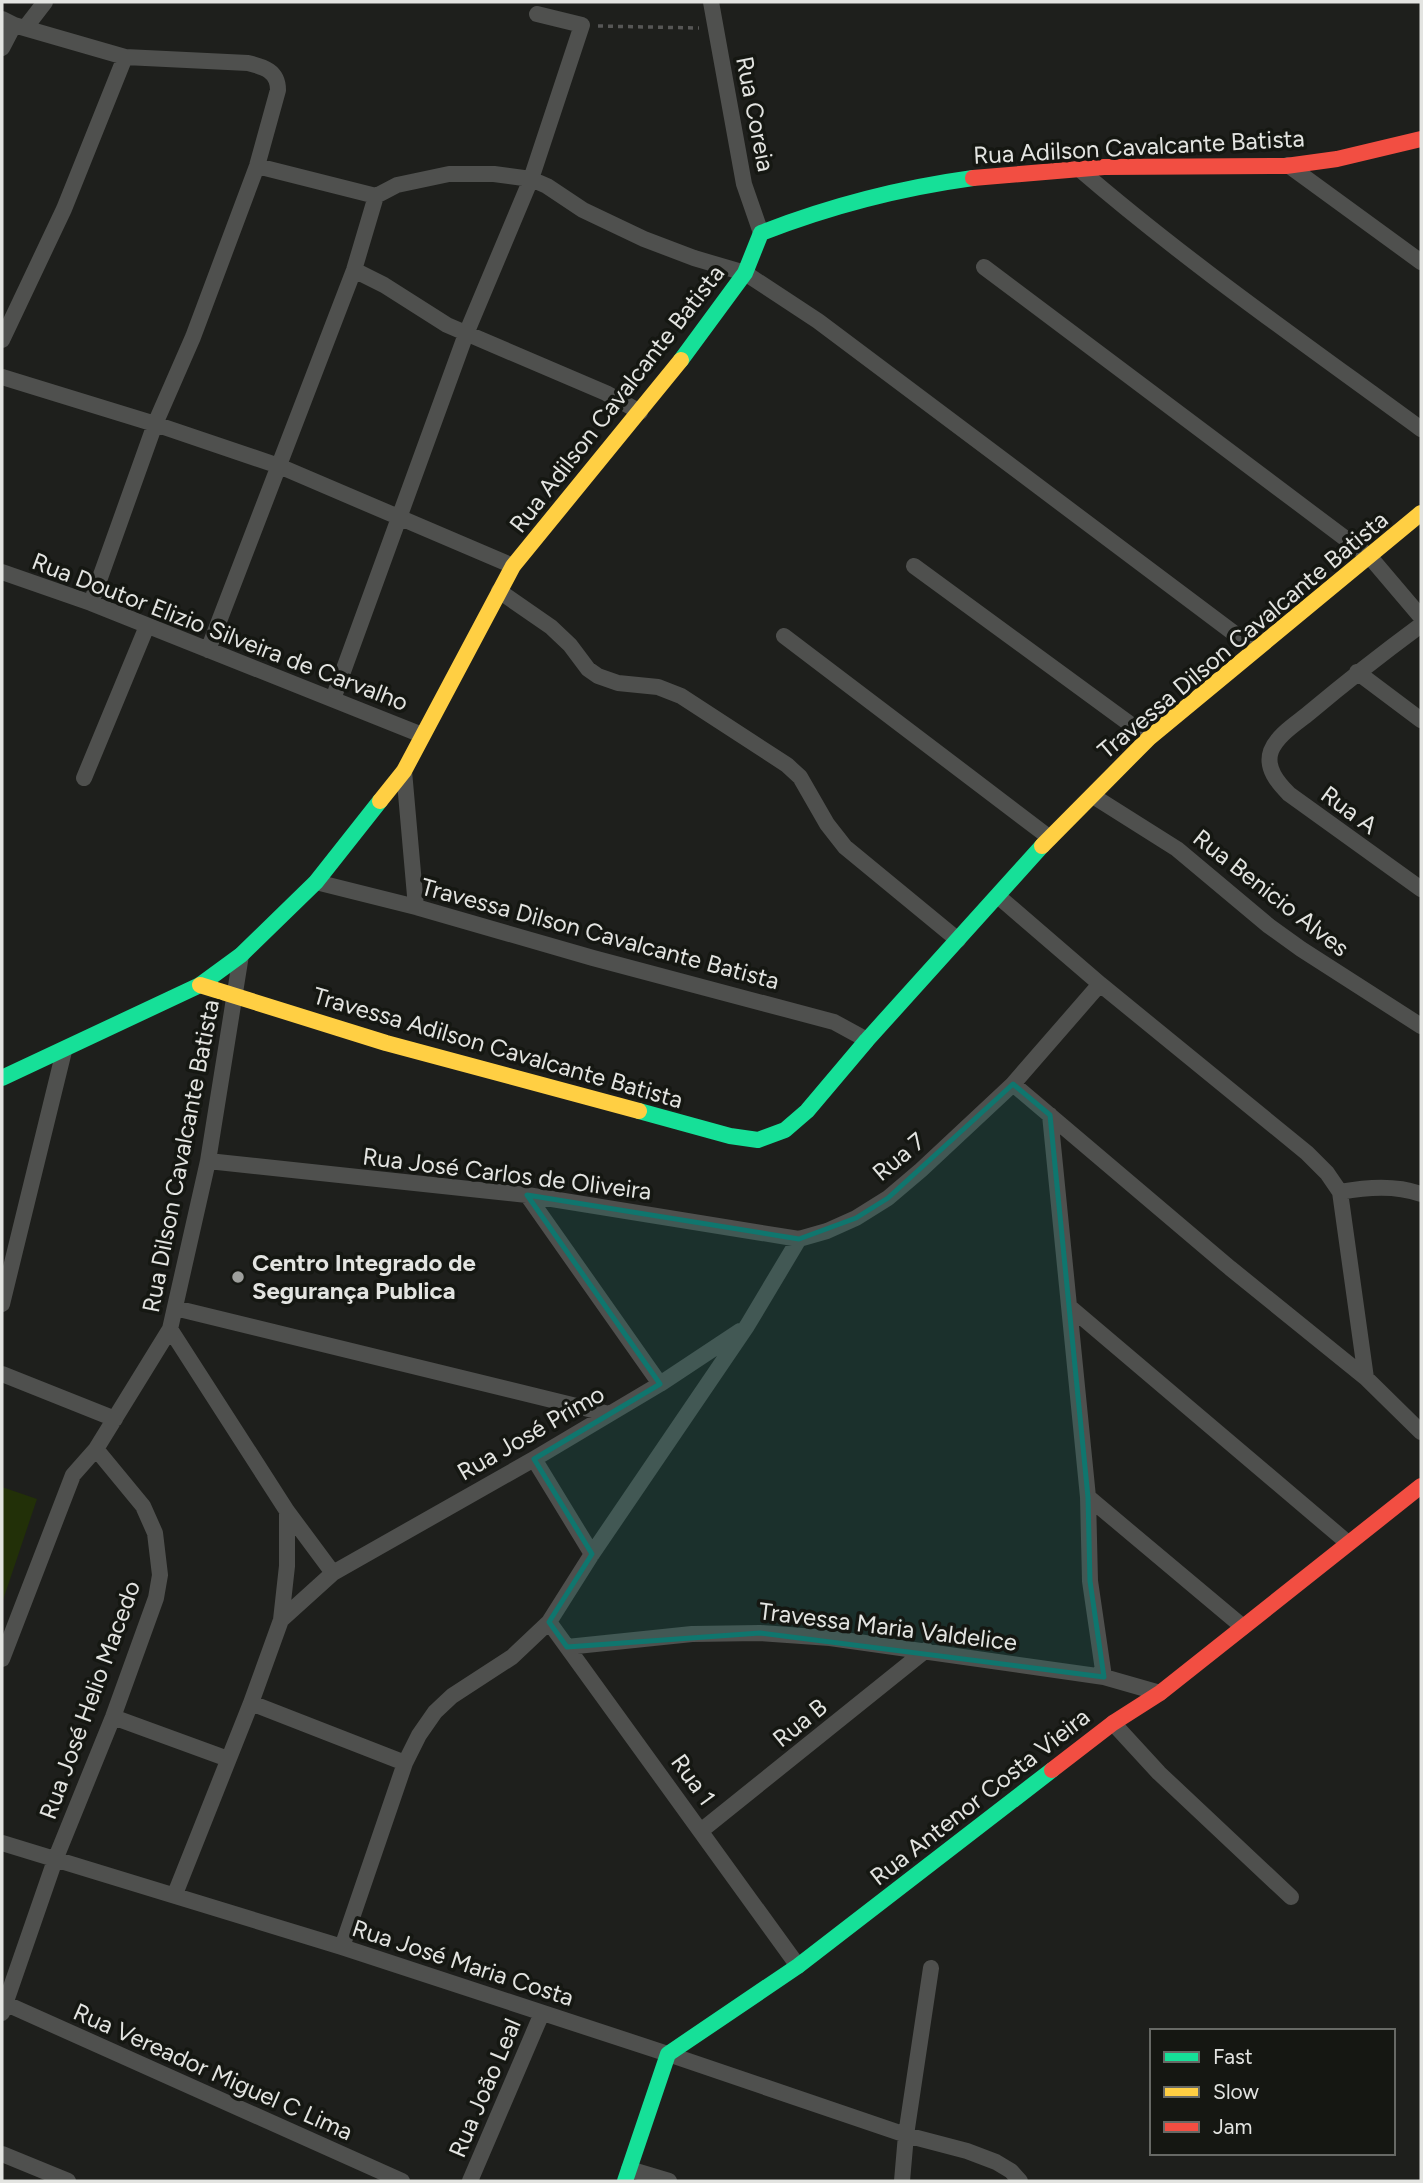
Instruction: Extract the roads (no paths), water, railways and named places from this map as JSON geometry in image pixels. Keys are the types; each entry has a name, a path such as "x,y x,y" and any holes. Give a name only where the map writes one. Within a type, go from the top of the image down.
{"street":[{"path":"2,48 13,24 46,2"},
{"name":"Rua Coreia","path":"711,2 744,184 761,233"},
{"path":"333,699 466,334 531,179 582,25 537,14"},
{"path":"13,24 125,58 248,63 265,67 274,74 278,83 257,166 193,337 155,424 91,603"},
{"path":"2,340 65,209 125,58"},
{"name":"Rua Adilson Cavalcante Batista","path":"2,1078 200,985 241,955 316,882 404,771 513,566 669,376 745,273 761,233 827,209 926,184 1079,168 1288,166 1353,156 1421,139"},
{"path":"257,166 376,196 397,185 449,174 494,174 531,179 547,186 583,210 644,239 745,273 818,321 1255,649"},
{"path":"1288,166 1421,262"},
{"path":"1079,168 1138,220 1269,320 1421,429"},
{"path":"208,650 354,270 376,196"},
{"path":"984,267 1370,556 1421,617"},
{"path":"354,270 384,285 430,316 466,334 606,393 640,412"},
{"path":"2,377 279,466 513,566"},
{"name":"Travessa Dilson Cavalcante Batista","path":"785,1130 807,1111 867,1040 1050,838 1149,738 1421,513"},
{"path":"914,566 1149,738"},
{"name":"Rua Doutor Elizio Silveira de Carvalho","path":"2,572 91,603 422,735"},
{"path":"499,591 551,627 570,645 587,669 598,676 618,683 658,687 681,696 787,765 800,777 827,824 845,847 958,940"},
{"path":"1421,625 1357,672 1421,720"},
{"path":"84,778 147,626"},
{"path":"784,636 1050,838"},
{"name":"Rua A","path":"1357,672 1281,738 1270,753 1273,775 1289,794 1421,889"},
{"path":"404,771 416,907"},
{"name":"Rua Benicio Alves","path":"1093,796 1177,849 1269,926 1301,949 1421,1026"},
{"name":"Travessa Dilson Cavalcante Batista","path":"316,882 834,1022 867,1040"},
{"path":"999,897 1100,984 1307,1153 1327,1173 1340,1192 1366,1378"},
{"name":"Rua Dilson Cavalcante Batista","path":"2,1659 73,1475 96,1449 170,1329 208,1161 241,955"},
{"name":"Rua 7","path":"799,1239 827,1231 856,1218 888,1198 1013,1084 1100,984"},
{"name":"Travessa Adilson Cavalcante Batista","path":"200,985 386,1043 730,1136 758,1140 785,1130"},
{"path":"2,1304 64,1051"},
{"path":"1013,1084 1230,1268 1366,1378 1421,1432"},
{"path":"1051,1115 1088,1497 1090,1581 1104,1678"},
{"name":"Rua José Carlos de Oliveira","path":"208,1161 527,1195 799,1239"},
{"path":"1340,1192 1361,1188 1396,1188 1421,1194"},
{"path":"527,1195 660,1384"},
{"path":"342,1947 405,1763 419,1735 435,1712 452,1696 512,1657 549,1622 747,1326 799,1239"},
{"path":"174,1308 609,1414"},
{"path":"1071,1308 1348,1543"},
{"name":"Rua José Primo","path":"281,1620 333,1573 660,1384 747,1326"},
{"path":"170,1329 287,1511 333,1573"},
{"path":"2,1374 115,1419"},
{"name":"Rua José Helio Macedo","path":"3,2006 55,1860 113,1717 156,1598 160,1575 155,1533 143,1506 96,1449"},
{"path":"534,1459 592,1554"},
{"name":"Rua Antenor Costa Vieira","path":"668,2054 798,1966 1113,1723 1160,1693 1421,1486"},
{"path":"1088,1497 1243,1627"},
{"path":"175,1894 281,1620 287,1566 287,1511"},
{"name":"Rua 1","path":"549,1622 798,1966"},
{"name":"Travessa Maria Valdelice","path":"567,1647 692,1634 760,1633 830,1638 1104,1678 1160,1693"},
{"name":"Rua B","path":"702,1830 926,1650"},
{"path":"251,1703 405,1763"},
{"path":"113,1717 228,1759"},
{"path":"1113,1723 1159,1773 1291,1897"},
{"name":"Rua José Maria Costa","path":"2,1843 342,1947 906,2135 967,2151 996,2162 1011,2171 1020,2181"},
{"path":"902,2181 906,2135 931,1968"},
{"name":"Rua Vereador Miguel C Lima","path":"3,2006 402,2181"},
{"name":"Rua João Leal","path":"470,2181 542,2013"},
{"path":"668,2054 627,2175 669,2181"},
{"path":"2,2154 68,2181"}],"place":[{"name":"Centro Integrado de Segurança Publica","path":"238,1277"}]}
